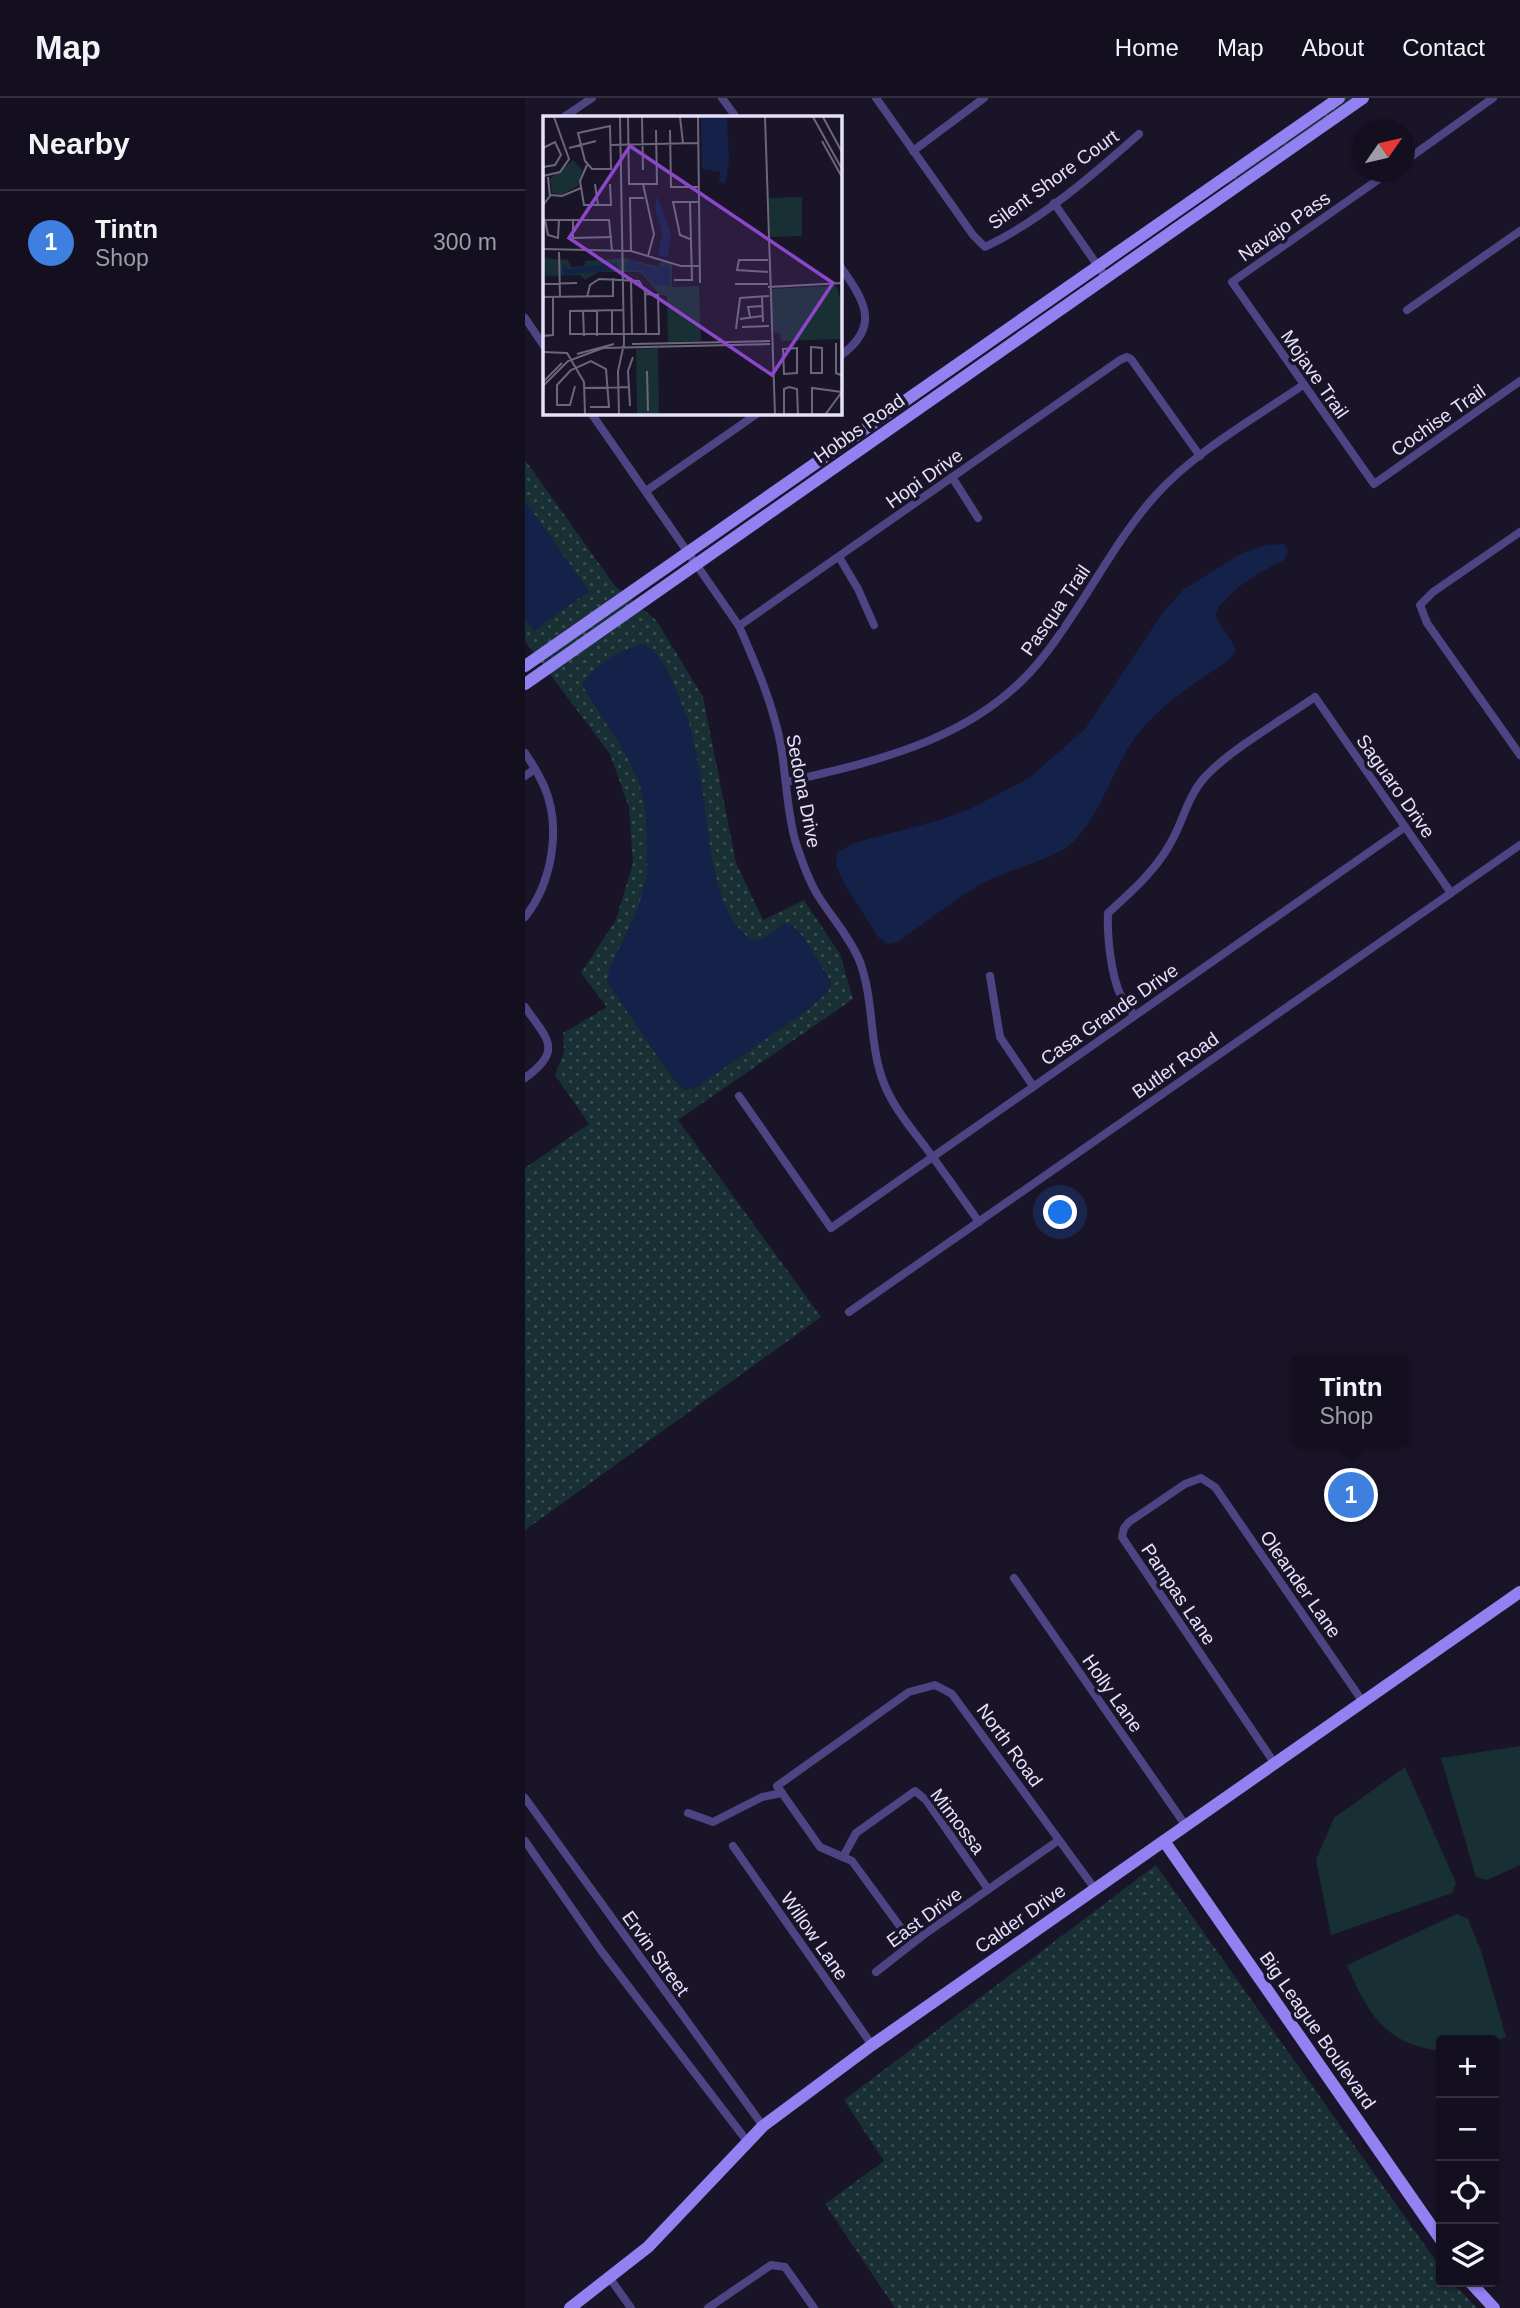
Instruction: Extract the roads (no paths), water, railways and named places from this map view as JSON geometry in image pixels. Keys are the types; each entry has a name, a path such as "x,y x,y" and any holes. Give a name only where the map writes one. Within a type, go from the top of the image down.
{"street":[{"path":"565,116 592,98"},
{"path":"722,98 735,116"},
{"path":"876,98 912,151 984,98"},
{"name":"Hobbs Road","path":"525,666 1339,98"},
{"name":"Hobbs Road","path":"525,684 1363,98"},
{"path":"1415,153 1493,98"},
{"name":"Silent Shore Court","path":"912,151 973,236 985,247 1003,239 1054,203 1108,162 1139,134"},
{"name":"Navajo Pass","path":"1232,282 1375,182"},
{"path":"1206,190 1215,202"},
{"path":"1054,203 1107,279"},
{"path":"1407,310 1520,231"},
{"path":"842,269 861,298 866,321 861,337 842,354"},
{"name":"Mojave Trail","path":"1232,282 1374,484"},
{"path":"525,318 543,345"},
{"name":"Hopi Drive","path":"739,626 1127,357 1199,456"},
{"name":"Cochise Trail","path":"1374,484 1520,382"},
{"name":"Pasqua Trail","path":"786,782 917,747 983,714 1019,684 1043,658 1154,496 1199,456 1303,385"},
{"name":"Sedona Drive","path":"592,415 739,626 757,665 771,710 794,837 805,869 859,961 883,1082 910,1127 979,1222"},
{"path":"646,491 744,417"},
{"path":"953,477 978,518"},
{"path":"1519,535 1433,592 1420,605 1427,623 1520,755"},
{"path":"839,557 858,589 874,625"},
{"name":"Saguaro Drive","path":"1134,1015 1121,996 1116,982 1108,913 1139,884 1170,844 1192,794 1205,778 1222,762 1315,697 1451,893"},
{"path":"525,753 545,787 553,840 551,862 533,907 525,916"},
{"path":"525,776 535,769"},
{"name":"Casa Grande Drive","path":"739,1096 831,1228 1405,827"},
{"name":"Butler Road","path":"849,1312 1520,845"},
{"path":"990,976 1000,1037 1033,1086"},
{"path":"525,1007 548,1041 549,1050 539,1068 525,1077"},
{"name":"Pampas Lane","path":"1212,1485 1201,1478 1185,1484 1129,1522 1122,1537 1275,1764"},
{"name":"Oleander Lane","path":"1212,1485 1363,1702"},
{"name":"Holly Lane","path":"1014,1578 1186,1826"},
{"name":"Calder Drive","path":"570,2308 648,2247 763,2126 872,2045 1520,1592"},
{"name":"North Road","path":"782,1793 777,1786 909,1692 935,1685 952,1694 1095,1889"},
{"name":"Mimossa","path":"843,1857 856,1833 915,1791 926,1800 988,1889"},
{"path":"688,1813 713,1822 762,1797 782,1793 820,1847 852,1861 912,1943 922,1936"},
{"name":"Ervin Street","path":"525,1798 763,2126"},
{"name":"East Drive","path":"876,1972 1059,1839"},
{"path":"525,1841 603,1952 747,2141"},
{"name":"Big League Boulevard","path":"1164,1841 1436,2233"},
{"name":"Willow Lane","path":"733,1846 872,2045"},
{"path":"708,2308 771,2265 785,2267 814,2308"},
{"path":"609,2277 631,2308"},
{"path":"1475,2287 1495,2308"}],"water":[{"path":"525,501 589,591 534,631 525,619"},
{"path":"1285,544 1288,551 1284,560 1246,582 1228,597 1215,613 1236,650 1230,659 1187,688 1148,722 1127,750 1090,821 1073,842 1042,860 981,884 898,942 888,944 878,937 844,883 836,865 837,853 854,843 940,820 972,808 1029,778 1085,729 1164,611 1184,589 1242,553 1267,545"},
{"path":"642,644 654,652 663,663 688,720 699,770 711,853 722,897 730,916 741,931 755,941 771,934 784,923 791,924 805,939 831,982 828,992 805,1012 694,1089 683,1090 668,1072 607,982 609,970 638,908 647,876 646,815 640,785 626,755 582,685 593,671 608,660"}],"place":[{"name":"Tintn","path":"1351,1495"}]}
